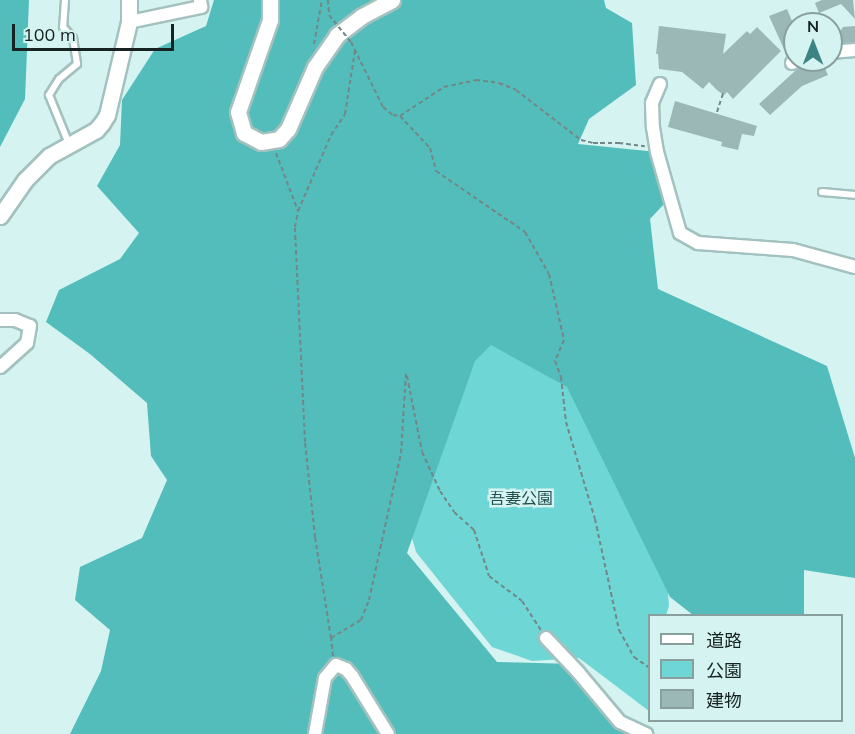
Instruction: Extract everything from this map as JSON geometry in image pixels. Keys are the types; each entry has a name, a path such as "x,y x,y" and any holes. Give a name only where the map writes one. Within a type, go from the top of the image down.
{"street":[{"path":"0,216 25,180 48,156 96,130 107,115 129,22 129,0"},
{"path":"129,22 201,7 200,0"},
{"path":"270,0 270,20 238,112 240,128 247,136 261,142 279,140 292,122 320,59 347,26 392,0"},
{"path":"660,84 651,110 656,147 676,225 686,238 698,243 730,247 793,250 855,267"},
{"path":"0,320 15,320 30,326 27,343 0,367"},
{"path":"546,638 620,722 646,734"},
{"path":"315,734 325,678 336,665 346,669 352,676 388,734"}],"lane":[{"path":"64,0 63,27 73,38 77,64 59,79 49,95 69,144"},
{"path":"822,192 855,195"}],"path":[{"path":"320,59 315,48 314,37 322,0"},
{"path":"327,0 329,15 351,42 383,107 400,116 430,148 436,171 525,232 549,274 564,340 555,361 561,377 566,422 594,519 619,630 634,657 648,667"},
{"path":"336,665 315,537 304,432 295,227 298,212 331,135 345,114 355,50"},
{"path":"400,116 444,87 476,80 499,83 516,90 581,140 593,143 620,142 656,147"},
{"path":"717,112 723,93"},
{"path":"279,140 279,146 275,150 298,212"},
{"path":"331,638 353,626 365,612 401,453 406,373 422,452 440,491 454,512 474,530 489,576 522,601 546,638"}],"green space":[{"name":"吾妻公園","path":"493,263 663,527 669,606 666,614 648,614 648,710 579,658 532,661 492,647 416,552 385,443"}],"shaded area":[{"path":"0,0 29,0 25,99 0,147"},
{"path":"214,0 604,0 606,8 632,23 636,85 589,119 578,144 657,152 665,203 650,219 658,289 827,366 855,458 855,578 804,570 804,614 692,614 670,597 567,387 491,345 475,361 407,553 497,662 575,664 599,687 636,734 70,734 101,671 110,630 75,600 80,567 142,538 167,480 151,456 147,403 90,354 46,322 59,290 120,259 139,233 97,186 120,145 122,100 155,49 206,26"}],"building":[{"path":"822,0 853,0 855,19 841,4 819,12 815,3"},
{"path":"787,9 788,12 783,12 783,47 769,16"},
{"path":"659,26 726,34 723,54 747,31 750,34 757,27 781,51 733,99 727,92 724,95 709,82 703,89 682,72 659,69 658,54 656,54"},
{"path":"855,26 855,42 843,43 843,27"},
{"path":"794,72 827,72 828,75 802,86 770,115 759,104"},
{"path":"675,101 757,126 754,136 742,134 738,150 721,146 722,142 668,127"}]}
